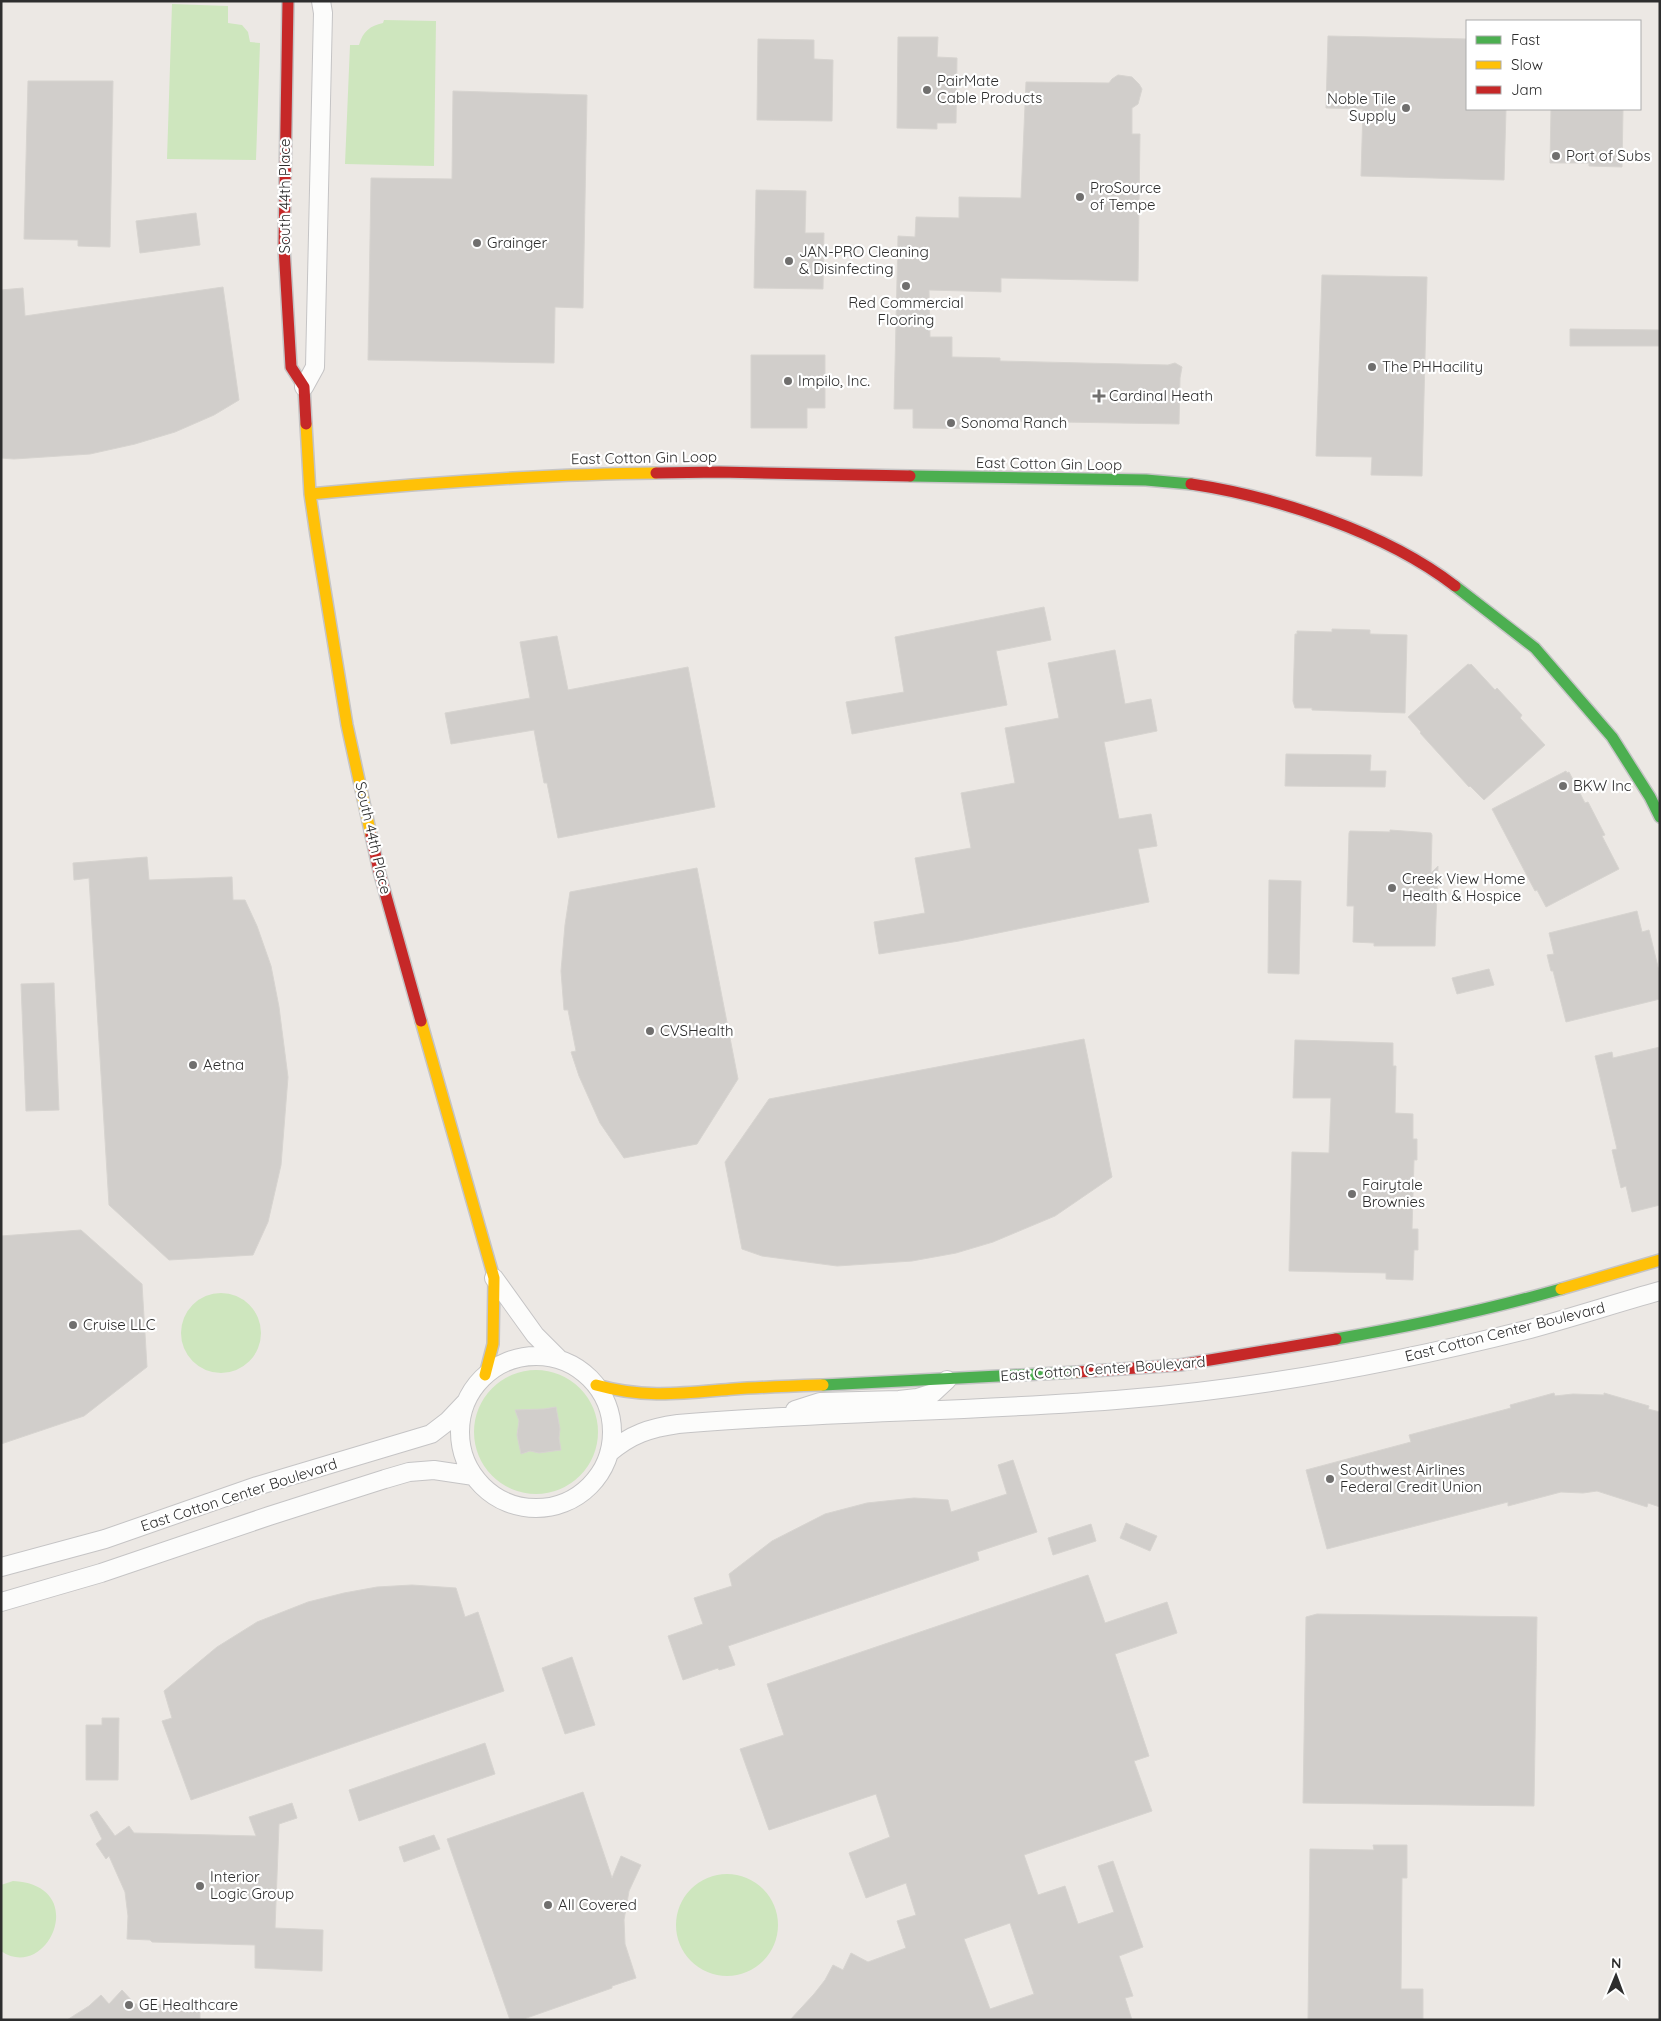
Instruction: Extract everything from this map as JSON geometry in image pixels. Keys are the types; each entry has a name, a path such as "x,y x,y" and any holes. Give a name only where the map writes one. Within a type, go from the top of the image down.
{"street":[{"name":"South 44th Place","path":"288,1 284,247 291,367 304,387 310,494 330,632 347,725 379,871 439,1090 494,1278 494,1340 485,1375"},
{"name":"South 44th Place","path":"304,387 315,367 322,33 321,1"},
{"name":"East Cotton Gin Loop","path":"310,494 459,480 568,474 719,472 1146,480 1223,489 1312,512 1380,541 1442,576 1535,648 1612,737 1650,796 1660,817"},
{"name":"East Cotton Center Boulevard","path":"596,1385 621,1392 652,1395 764,1387 947,1380 1125,1370 1242,1356 1400,1328 1526,1300 1660,1260"},
{"name":"South 44th Place","path":"494,1278 535,1334 559,1359"},
{"name":"East Cotton Center Boulevard","path":"609,1453 624,1440 660,1426 713,1420 1128,1399 1237,1386 1407,1358 1533,1328 1660,1291"},
{"name":"East Cotton Center Boulevard","path":"1,1567 105,1539 257,1486 423,1436 439,1429 466,1402 474,1388 485,1375 502,1364 516,1359 544,1356 559,1359 578,1368 596,1385 606,1401 611,1419 612,1433 609,1453 600,1474 579,1495 549,1507 529,1508 503,1500 487,1490 474,1476 466,1462 460,1441 460,1428 466,1402"},
{"path":"775,1417 820,1402 917,1398 933,1393 947,1380"},
{"name":"East Cotton Center Boulevard","path":"1,1602 101,1573 393,1476 434,1470 474,1476"}],"green space":[{"path":"172,4 228,6 228,23 242,25 248,32 250,42 260,43 256,160 167,159"},
{"path":"384,20 436,21 434,166 345,164 350,45 359,45 368,30 383,23"},
{"path":"221,1293 236,1296 249,1305 258,1318 261,1333 258,1348 249,1361 236,1370 221,1373 206,1370 193,1361 184,1348 181,1333 184,1318 193,1305 206,1296"},
{"path":"536,1370 560,1374 580,1388 594,1408 598,1432 594,1456 580,1476 560,1490 536,1494 512,1490 492,1476 478,1456 474,1432 478,1408 492,1388 512,1374"},
{"path":"727,1874 746,1878 763,1889 774,1906 778,1925 774,1944 763,1961 746,1972 727,1976 708,1972 691,1961 680,1944 676,1925 680,1906 691,1889 708,1878"},
{"path":"13,1881 37,1886 51,1898 56,1913 54,1930 46,1944 33,1954 18,1957 1,1951 1,1885"}],"building":[{"name":"Noble Tile Supply","path":"1328,36 1466,39 1466,110 1506,110 1504,180 1361,176 1363,109 1326,108"},
{"name":"PairMate Cable Products","path":"898,37 938,37 937,57 957,58 956,123 937,123 937,129 897,128"},
{"path":"758,39 814,40 814,59 833,60 832,121 757,120"},
{"path":"1118,75 1132,77 1142,89 1138,104 1132,108 1132,134 1140,134 1138,281 1001,278 1001,292 929,290 930,337 952,337 952,357 1000,358 1000,361 1168,365 1175,363 1182,367 1179,424 1000,421 999,429 913,428 913,409 894,409 898,236 915,237 916,217 959,218 959,197 1021,198 1026,82 1109,83"},
{"path":"28,81 113,81 110,247 78,246 78,240 24,239"},
{"name":"Grainger","path":"453,91 587,95 583,308 555,307 554,363 368,360 371,178 452,179"},
{"path":"1551,110 1623,110 1622,167 1589,166 1589,163 1550,163"},
{"name":"JAN-PRO Cleaning & Disinfecting","path":"756,190 806,191 805,233 824,233 823,289 754,288"},
{"path":"196,213 200,245 140,253 136,221"},
{"name":"The PHHacility","path":"1322,275 1427,277 1422,476 1371,475 1372,457 1316,456"},
{"path":"223,287 239,400 214,415 175,432 135,444 90,454 14,459 1,458 1,290 23,288 25,316"},
{"path":"1570,329 1660,330 1660,346 1570,346"},
{"name":"Impilo, Inc.","path":"751,355 825,355 825,408 807,408 807,428 751,428"},
{"path":"1044,607 1051,640 996,651 1007,705 852,734 846,702 904,692 895,637"},
{"path":"1332,629 1370,630 1370,634 1407,635 1405,713 1295,708 1293,701 1295,634 1297,634 1297,631 1332,632"},
{"path":"557,636 568,690 688,667 715,807 558,838 547,783 544,783 534,730 451,744 445,713 530,698 520,642"},
{"path":"1115,650 1125,704 1151,699 1157,731 1104,742 1119,819 1151,814 1157,846 1138,849 1149,902 959,941 879,954 874,922 925,913 915,858 971,848 961,793 1015,783 1005,728 1059,718 1048,663"},
{"path":"1468,664 1471,664 1495,690 1497,688 1522,715 1520,718 1545,745 1484,800 1469,787 1408,717"},
{"path":"1286,754 1371,755 1370,771 1386,771 1385,787 1285,786"},
{"path":"1566,771 1567,773 1569,772 1585,803 1588,802 1605,835 1602,836 1619,869 1546,907 1537,890 1535,891 1492,809"},
{"name":"Creek View Home Health & Hospice","path":"1390,830 1431,833 1432,835 1431,873 1438,866 1435,946 1374,946 1374,943 1353,942 1354,906 1347,906 1349,833 1350,831 1390,832"},
{"name":"Aetna","path":"147,857 149,880 232,877 233,900 245,900 257,926 271,966 279,1007 288,1077 281,1165 268,1222 253,1255 169,1260 109,1205 89,878 74,880 73,863"},
{"name":"CVSHealth","path":"697,868 738,1079 697,1144 624,1158 600,1123 579,1076 571,1052 576,1051 568,1010 564,1010 561,971 570,892"},
{"path":"1269,880 1301,881 1299,974 1268,973"},
{"path":"1637,911 1642,932 1649,930 1660,975 1660,999 1566,1022 1547,955 1554,954 1549,933"},
{"path":"1489,969 1494,985 1457,994 1452,978"},
{"path":"54,983 59,1110 26,1111 21,984"},
{"path":"1084,1039 1112,1177 1055,1216 993,1242 956,1253 912,1261 837,1266 762,1256 742,1249 725,1162 769,1099"},
{"name":"Fairytale Brownies","path":"1295,1040 1393,1043 1393,1066 1396,1066 1395,1113 1413,1114 1413,1139 1417,1139 1417,1160 1414,1160 1412,1229 1418,1229 1418,1250 1414,1250 1413,1280 1386,1279 1386,1273 1289,1271 1292,1152 1329,1153 1331,1098 1293,1098"},
{"path":"1660,1047 1660,1205 1632,1212 1626,1186 1621,1188 1612,1150 1617,1149 1595,1056 1612,1052 1613,1058"},
{"name":"Cruise LLC","path":"81,1230 142,1284 147,1367 84,1416 1,1444 1,1236"},
{"path":"1554,1393 1555,1396 1573,1394 1604,1395 1604,1393 1649,1406 1648,1409 1660,1412 1660,1507 1648,1503 1647,1507 1597,1491 1583,1493 1561,1492 1508,1506 1508,1502 1327,1549 1306,1470 1411,1442 1409,1435 1511,1408 1510,1405"},
{"path":"556,1407 561,1450 539,1453 530,1451 521,1454 517,1435 519,1421 515,1410"},
{"path":"1013,1460 1037,1532 977,1552 979,1560 728,1646 735,1665 719,1670 718,1668 683,1680 668,1636 703,1624 694,1598 732,1586 729,1574 772,1541 825,1514 867,1503 914,1498 948,1500 951,1512 1007,1494 998,1465"},
{"path":"1126,1523 1157,1536 1150,1551 1120,1538"},
{"path":"1091,1524 1096,1541 1053,1555 1048,1538"},
{"path":"1088,1575 1105,1623 1167,1602 1177,1633 1115,1654 1149,1756 1134,1761 1152,1811 1024,1855 1038,1895 1065,1886 1078,1924 1114,1912 1098,1866 1113,1861 1143,1947 1119,1956 1133,1996 1125,1998 1132,2020 790,2020 825,1980 833,1965 843,1970 851,1953 868,1962 906,1948 897,1921 916,1915 906,1883 866,1898 849,1853 890,1837 876,1794 769,1830 740,1749 784,1735 767,1684","holes":["1010,1923 1034,1994 990,2009 964,1939"]},
{"path":"412,1585 456,1588 465,1617 478,1612 504,1691 191,1800 162,1721 172,1718 164,1691 217,1647 257,1622 308,1602 344,1593 377,1587"},
{"path":"1317,1614 1537,1617 1534,1806 1303,1803 1306,1617"},
{"path":"572,1657 595,1725 565,1734 542,1668"},
{"path":"102,1718 119,1718 118,1780 86,1780 86,1725 102,1725"},
{"path":"485,1743 495,1774 359,1821 349,1790"},
{"name":"All Covered","path":"583,1792 612,1878 621,1856 641,1865 629,1891 624,1920 625,1944 636,1978 521,2020 510,2020 447,1839"},
{"name":"Interior Logic Group","path":"292,1803 297,1818 279,1824 275,1928 323,1930 322,1971 255,1968 255,1945 152,1942 150,1940 127,1939 128,1916 125,1892 109,1856 106,1859 96,1844 102,1839 90,1815 97,1811 115,1836 129,1826 134,1833 256,1836 249,1817"},
{"path":"434,1835 440,1849 404,1862 399,1847"},
{"path":"1373,1845 1407,1845 1407,1878 1402,1878 1401,1989 1423,1989 1423,2020 1308,2020 1310,1849 1374,1850"},
{"name":"GE Healthcare","path":"122,1990 135,2004 200,2006 200,2020 67,2020 89,2006 101,1995 109,2004"}],"traffic: fast":[{"path":"910,476 1146,480 1191,484"},
{"path":"1455,586 1535,648 1612,737 1650,797 1660,817"},
{"path":"1336,1339 1449,1317 1561,1289"},
{"path":"823,1385 1078,1372"}],"traffic: slow":[{"path":"306,424 310,494 316,535 347,725 371,835"},
{"path":"310,494 483,480 569,475 656,473"},
{"path":"421,1021 494,1278 493,1344 485,1375"},
{"path":"1561,1289 1660,1260"},
{"path":"596,1385 632,1392 665,1394 823,1385"}],"traffic: jam":[{"path":"288,1 284,247 291,367 304,387 306,424"},
{"path":"656,473 719,472 910,476"},
{"path":"1191,484 1259,498 1294,508 1363,533 1396,549 1455,586"},
{"path":"371,835 379,871 421,1021"},
{"path":"1078,1372 1180,1365 1336,1339"}],"place":[{"name":"PairMate Cable Products","path":"927,90"},
{"name":"Noble Tile Supply","path":"1406,108"},
{"name":"Port of Subs","path":"1556,156"},
{"name":"ProSource of Tempe","path":"1080,197"},
{"name":"Grainger","path":"477,243"},
{"name":"JAN-PRO Cleaning & Disinfecting","path":"789,261"},
{"name":"Red Commercial Flooring","path":"906,286"},
{"name":"The PHHacility","path":"1372,367"},
{"name":"Impilo, Inc.","path":"788,381"},
{"name":"Cardinal Heath","path":"1099,396"},
{"name":"Sonoma Ranch","path":"951,423"},
{"name":"BKW Inc","path":"1563,786"},
{"name":"Creek View Home Health & Hospice","path":"1392,888"},
{"name":"CVSHealth","path":"650,1031"},
{"name":"Aetna","path":"193,1065"},
{"name":"Fairytale Brownies","path":"1352,1194"},
{"name":"Cruise LLC","path":"73,1325"},
{"name":"Southwest Airlines Federal Credit Union","path":"1330,1479"},
{"name":"Interior Logic Group","path":"200,1886"},
{"name":"All Covered","path":"548,1905"},
{"name":"GE Healthcare","path":"129,2005"}]}
